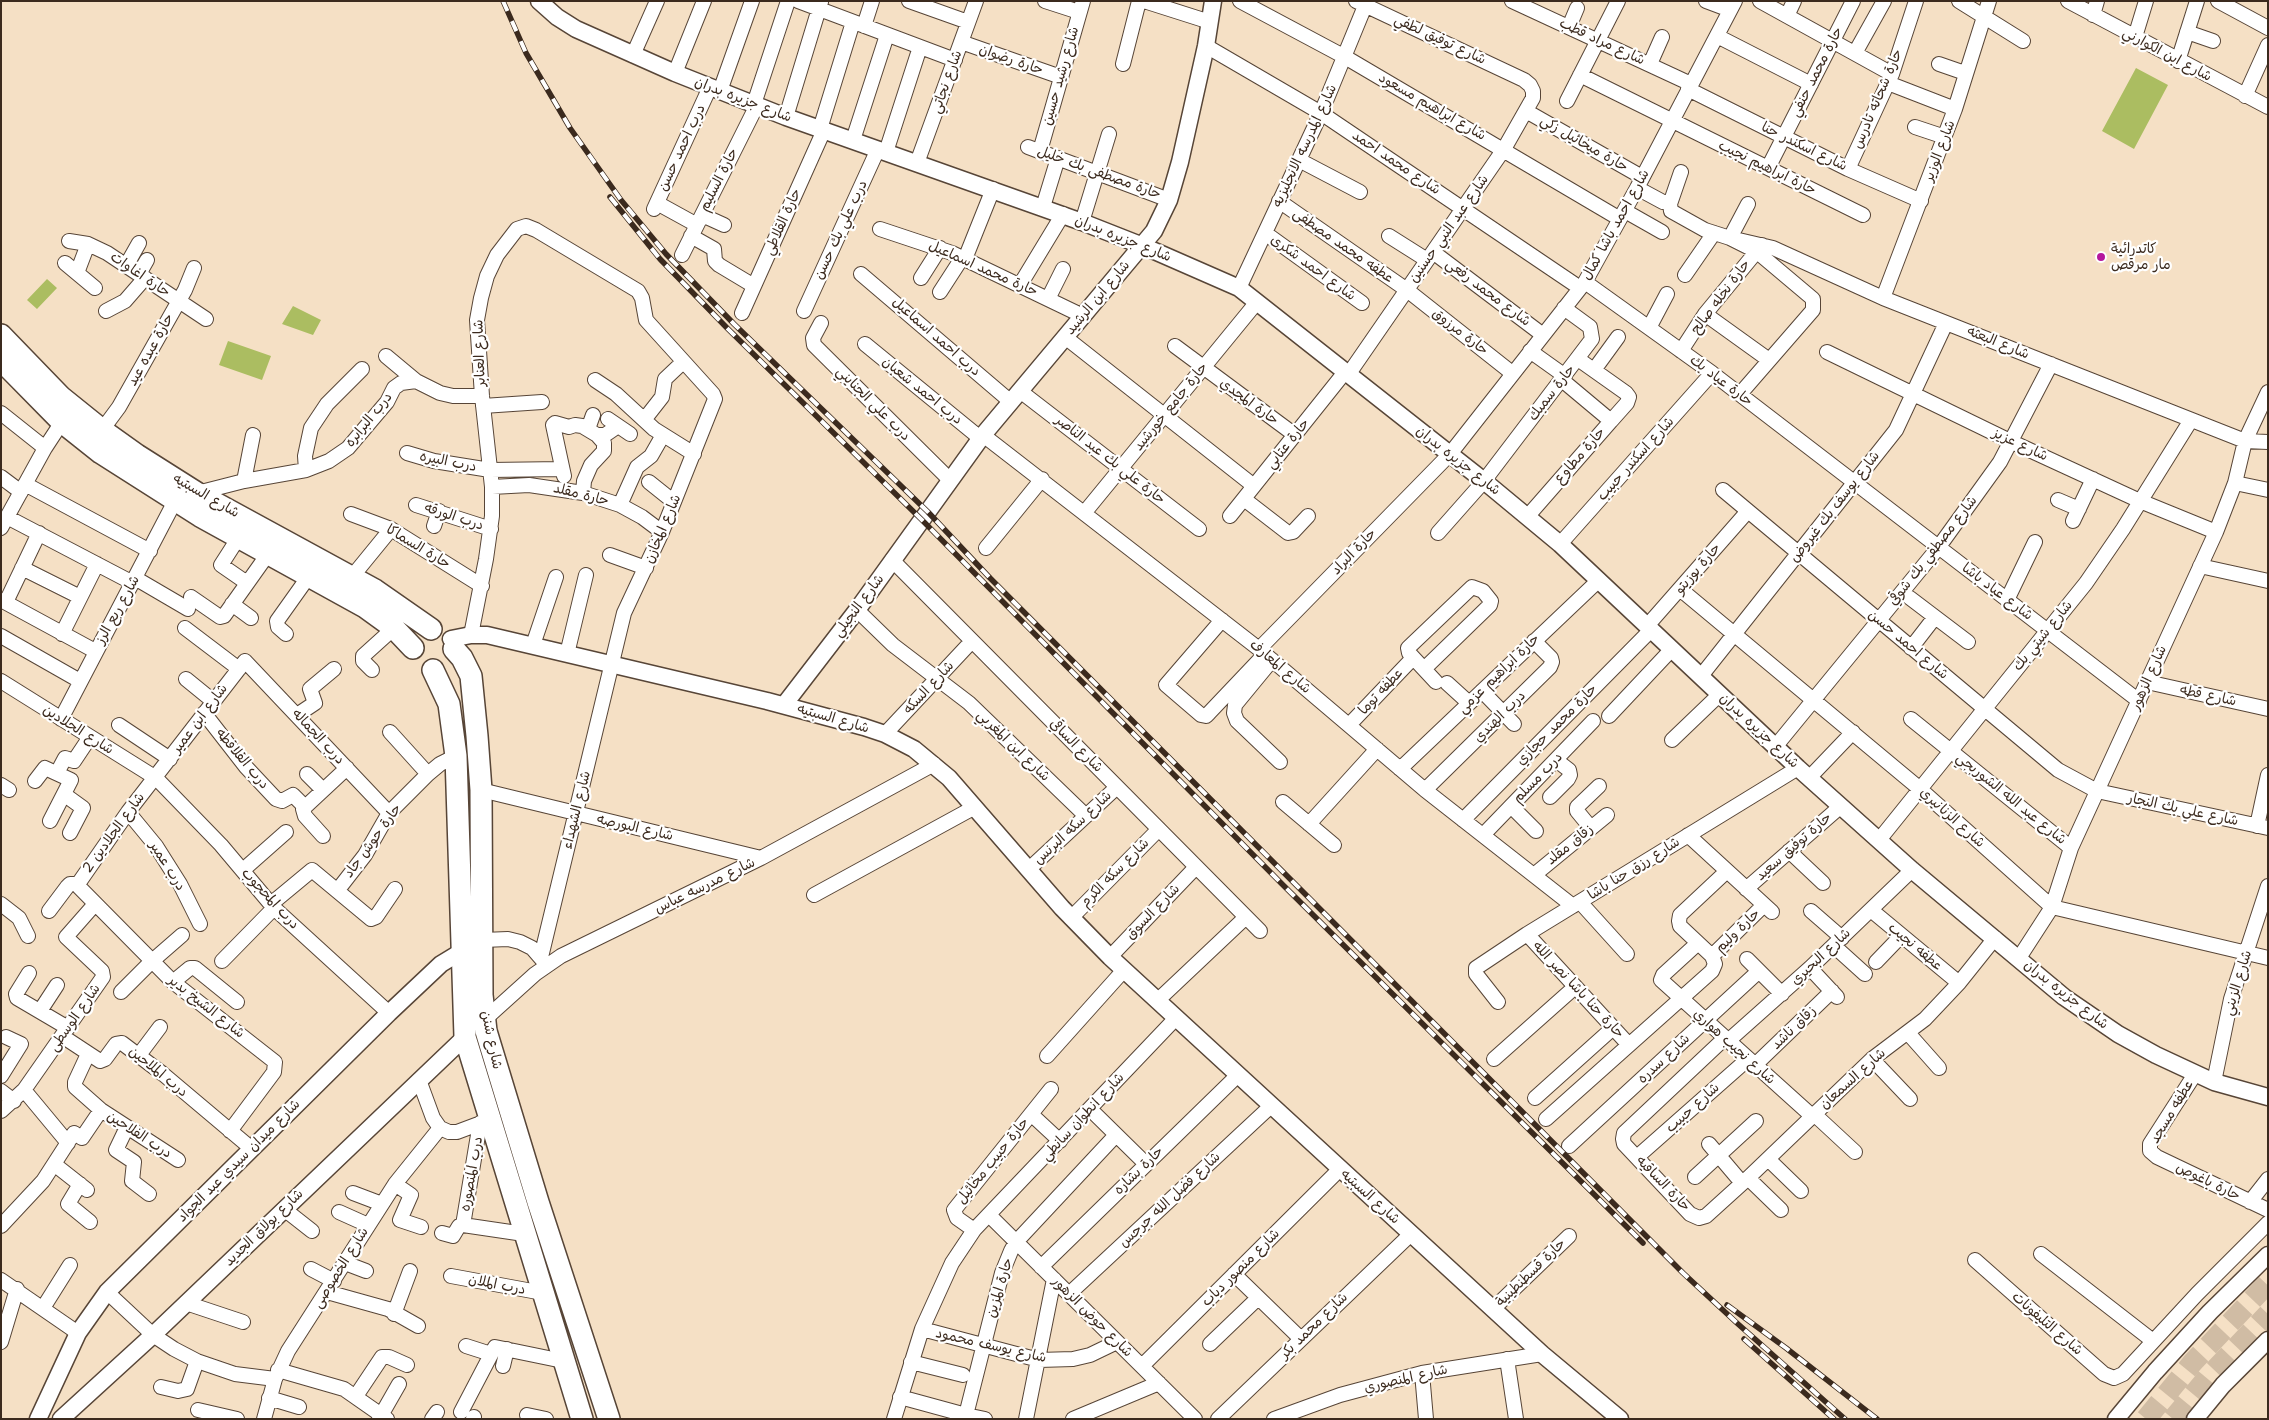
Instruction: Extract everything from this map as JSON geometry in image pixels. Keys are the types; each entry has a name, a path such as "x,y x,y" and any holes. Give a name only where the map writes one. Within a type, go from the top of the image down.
{"main road":[{"name":"شارع السبتيه","path":"1,335 61,397 102,430 197,493 375,590 431,629"},
{"name":"شارع السبتيه","path":"1,360 62,422 101,452 175,502 365,607 394,628 413,648"},
{"path":"426,630 442,631 458,641 448,664 433,670 418,663 413,648 417,637 426,630"},
{"name":"شارع شنن","path":"458,641 462,658 471,676 481,790 484,1020 492,1054 538,1202 609,1419"},
{"name":"شارع شنن","path":"433,670 450,704 456,756 465,1037 485,1122 517,1209 581,1419"},
{"path":"517,1209 538,1202"}],"street":[{"name":"شارع جزيره بدران","path":"539,1 557,17 576,29 675,73 786,117 1063,214 1143,246 1239,288 1484,481 1560,544 1775,747 1912,870 2064,997 2093,1018 2156,1056 2214,1082 2268,1097"},
{"path":"633,55 656,1"},
{"path":"675,73 704,1"},
{"name":"درب احمد حسن","path":"697,225 656,206 715,89 752,1"},
{"name":"حارة السليم","path":"682,255 756,105 788,1"},
{"path":"798,1 820,5 858,24 955,60"},
{"name":"حارة القلاطي","path":"742,314 822,129 858,24 872,1"},
{"path":"909,1 968,22"},
{"name":"شارع نجاتي","path":"917,163 976,1"},
{"path":"1046,1 1081,7"},
{"path":"1123,64 1139,1"},
{"path":"1144,1 1210,22"},
{"name":"شارع ابن الرشيد","path":"932,506 982,436 1154,231 1170,200 1180,162 1206,46 1213,1"},
{"name":"شارع ابراهيم مسعود","path":"1240,1 1345,57 1622,215 1662,232"},
{"name":"شارع مراد قطب","path":"1512,1 1650,64 1690,86"},
{"path":"1567,101 1618,1"},
{"path":"1706,1 1732,6"},
{"path":"1760,1 1855,53 1890,78 1955,109"},
{"path":"1787,16 1794,1"},
{"name":"حارة محمد حنفي","path":"1768,168 1834,41 1852,1"},
{"path":"1855,53 1884,1"},
{"name":"حارة شحاته تادرس","path":"1848,168 1890,78 1916,1"},
{"path":"1959,1 2023,41"},
{"name":"شارع الوزير","path":"1883,298 1955,109 1989,1"},
{"name":"شارع ابن الكوارني","path":"2068,1 2178,61 2268,107"},
{"path":"2093,15 2097,1"},
{"path":"2135,38 2146,1"},
{"path":"2178,61 2197,1"},
{"path":"2218,1 2268,28"},
{"name":"شارع المدرسه الانجليزيه","path":"1239,288 1321,113 1345,57 1363,3"},
{"name":"شارع توفيق لطفي","path":"1363,3 1524,80"},
{"path":"786,117 820,5"},
{"name":"شارع احمد باشا كمال","path":"1450,454 1583,285 1640,183 1732,6"},
{"name":"شارع رشيد حسين","path":"1034,149 1061,77 1081,7"},
{"path":"1569,27 1577,8"},
{"path":"2187,32 2213,41"},
{"path":"853,140 887,35"},
{"path":"1717,36 1811,84"},
{"path":"1650,64 1662,37"},
{"name":"حارة رضوان","path":"961,42 1061,77"},
{"path":"2245,96 2268,44"},
{"name":"شارع محمد احمد","path":"1206,46 1321,113 1583,285"},
{"name":"درب علي بك حسن","path":"804,311 882,150 920,47"},
{"path":"1939,64 1965,73"},
{"name":"حارة ابراهيم نجيب","path":"1580,74 1863,215"},
{"name":"شارع عبد النبي حسنين","path":"1347,373 1504,149 1533,98 1530,84 1524,80"},
{"name":"شارع اسكندر حنا","path":"1690,86 1784,137 1921,200"},
{"name":"حارة ميخائيل زكي","path":"1526,110 1640,183 1663,202"},
{"path":"1915,127 1945,137"},
{"path":"1082,222 1109,134"},
{"name":"حارة مصطفى بك خليل","path":"1034,149 1170,200"},
{"path":"1043,207 1058,158"},
{"path":"1299,160 1360,192"},
{"path":"1680,172 1670,209 1714,234 1759,248 1813,299 1813,310 1740,394"},
{"path":"940,292 963,258 993,189"},
{"name":"عطفه محمد مصطفى","path":"1280,201 1407,290"},
{"path":"1730,238 1748,204"},
{"path":"1020,285 1063,214"},
{"path":"697,225 724,225"},
{"path":"697,225 714,249 715,261 754,286"},
{"name":"شارع العنابر","path":"458,641 482,586 491,529 492,487 482,401 477,320 487,276 497,255 517,229 526,226 536,230 638,291 642,298 646,320 713,394"},
{"name":"حارة محمد اسماعيل","path":"880,230 940,248 1083,316"},
{"name":"شارع احمد شكرى","path":"1265,234 1362,303"},
{"path":"1685,275 1714,234"},
{"name":"شارع محمد رفعي","path":"1389,236 1430,256 1543,335"},
{"name":"حارة اغاوات","path":"69,240 88,244 107,253 206,319"},
{"path":"126,266 139,243"},
{"path":"77,273 88,244"},
{"path":"921,278 940,248"},
{"name":"شارع البعثه","path":"1759,248 2245,441 2268,442"},
{"name":"حارة نخله صالح","path":"1681,351 1705,314 1759,248"},
{"path":"106,311 125,300 142,276 147,260"},
{"path":"65,263 95,288"},
{"name":"حارة عبده عيد","path":"102,430 119,407 178,301 194,268"},
{"path":"1048,299 1063,269"},
{"name":"درب احمد اسماعيل","path":"861,274 1015,396"},
{"name":"حارة عياد بك","path":"1583,285 1649,328 1712,373 1855,482"},
{"name":"حارة مرزوق","path":"1407,290 1512,373"},
{"path":"1649,328 1667,294"},
{"name":"حارة جامع خورشيد","path":"1085,512 1257,302"},
{"name":"حارة سمبك","path":"1438,534 1484,481 1592,339 1590,327 1564,308"},
{"path":"1705,314 1769,360"},
{"name":"درب علي الجنايني","path":"821,323 813,338 814,345 950,480"},
{"name":"شارع يوسف بك غيروض","path":"1700,676 1896,430 1946,323"},
{"path":"1065,337 1254,486"},
{"path":"1594,370 1618,337"},
{"name":"درب احمد شعبان","path":"865,344 982,436"},
{"name":"حارة المجدي","path":"1175,346 1295,436"},
{"name":"حارة مطاوع","path":"1527,517 1611,421 1530,351"},
{"name":"شارع عزيز","path":"1827,352 2012,442 2140,501 2216,532"},
{"path":"386,356 416,381 440,393 482,401 542,402"},
{"path":"1578,359 1626,393 1629,398 1627,403 1611,421"},
{"path":"644,420 662,396 665,379 683,362"},
{"name":"شارع مصطفي بك شوقي","path":"1775,747 1938,548 2000,462 2051,364"},
{"path":"306,470 305,456 311,428 327,404 362,369"},
{"name":"حارة عتابي","path":"1230,516 1347,373"},
{"name":"شارع اسكندر حبيب","path":"1560,544 1712,373"},
{"path":"595,380 616,394 663,435 694,454"},
{"name":"درب البرابره","path":"197,493 244,481 306,470 328,461 348,448 387,402 394,388 401,383 416,381"},
{"name":"شارع الزهور","path":"2019,958 2052,907 2071,848 2216,532 2235,483 2245,441 2268,392"},
{"name":"شارع المخازن","path":"613,664 624,613 662,532 694,454 714,404 713,394"},
{"name":"حارة علي بك عبد الناصر","path":"1015,396 1121,468 1199,529"},
{"path":"1,413 45,448"},
{"path":"592,432 593,415"},
{"name":"شارع شيتي بك","path":"1879,840 2086,583 2191,420"},
{"path":"62,422 45,448 4,522 39,534 97,564 220,617 224,616 268,554"},
{"path":"566,489 553,428 555,423 563,426 575,424 592,432 604,443 604,451 592,465 584,481 583,493"},
{"path":"592,432 610,433 613,423 630,434"},
{"path":"244,481 253,435"},
{"path":"620,505 638,467 651,456 663,435"},
{"name":"شارع المعارف","path":"982,436 1085,512 1266,654 1425,790 1534,875 1576,904 1627,954"},
{"name":"درب البيره","path":"407,453 434,461 490,470 562,469"},
{"name":"حارة البراد","path":"1266,654 1450,454"},
{"path":"1,477 150,551"},
{"path":"986,548 1042,479"},
{"path":"2058,500 2076,515 2093,479"},
{"path":"649,482 674,502"},
{"name":"شارع عياد باشا","path":"1855,482 1938,548 2139,701"},
{"path":"2235,483 2268,490"},
{"name":"حارة مقلد","path":"492,487 529,485 583,493 620,505 642,517 662,532"},
{"name":"شارع احمد حسن","path":"1723,490 2058,770 2097,791"},
{"path":"1244,499 1288,533 1292,532 1308,516"},
{"name":"شارع ربع الرز","path":"61,719 95,651 175,502"},
{"name":"درب الورقه","path":"416,505 491,529"},
{"name":"شارع النجيلي","path":"784,705 857,610 932,506"},
{"name":"حارة بوزيتو","path":"1649,628 1680,589 1748,511"},
{"path":"434,526 439,512"},
{"name":"حارة السماكا","path":"351,514 391,529 482,586"},
{"path":"351,578 391,529"},
{"path":"39,534 4,601 95,651"},
{"path":"239,537 222,564 247,583"},
{"path":"2007,600 2035,542"},
{"path":"610,555 646,568"},
{"name":"شارع الساقي","path":"892,560 1260,930"},
{"path":"62,634 97,564"},
{"path":"2200,566 2268,581"},
{"path":"22,568 80,597"},
{"path":"567,654 586,575"},
{"path":"286,634 278,627 277,621 308,576"},
{"path":"533,645 556,577"},
{"name":"حارة ابراهيم عزمي","path":"1400,769 1599,580"},
{"path":"1424,670 1490,605 1491,601 1483,591 1472,587 1411,642 1408,648 1409,653 1424,670 1470,703"},
{"name":"شارع الزنانيري","path":"1680,589 1920,789 2052,907 2268,958"},
{"path":"1910,598 1968,642"},
{"path":"232,604 251,618"},
{"name":"شارع ابن المغربي","path":"857,610 893,645 969,703 1086,816"},
{"path":"1911,648 1935,617"},
{"path":"1222,620 1166,685 1201,716 1209,713 1266,654"},
{"name":"درب الجماله","path":"185,628 242,665 297,715 389,813"},
{"path":"372,670 363,661 362,656 394,628"},
{"name":"حارة محمد حجازي","path":"1463,820 1649,628"},
{"name":"شارع السبتيه","path":"458,641 487,635 613,664 784,705 885,734 914,750 934,764 949,778 1070,918 1110,957 1542,1354 1620,1419"},
{"path":"1,636 80,681"},
{"name":"شارع السكه","path":"885,734 972,641"},
{"name":"درب الهندي","path":"1425,790 1552,662 1551,658 1534,641"},
{"path":"1609,716 1672,649"},
{"path":"1266,654 1235,705 1234,713 1237,721 1280,762"},
{"name":"عطفه توما","path":"1350,726 1413,658"},
{"name":"شارع الشهداء","path":"544,961 576,814 613,664"},
{"name":"شارع ابن عمير","path":"156,778 242,665"},
{"path":"297,715 315,703 310,689 334,669"},
{"path":"186,679 213,701"},
{"name":"شارع الجلادين","path":"2,682 156,778"},
{"name":"شارع قطه","path":"2147,682 2268,709"},
{"path":"1482,691 1514,724"},
{"path":"1672,740 1720,694"},
{"name":"درب الفلافطه","path":"204,713 246,767 276,799 282,801 293,795 305,806"},
{"name":"شارع عبد الله الشوربجي","path":"1911,719 2071,848"},
{"name":"درب مسلم","path":"1483,836 1593,721"},
{"path":"119,725 170,758"},
{"path":"390,732 428,774"},
{"name":"شارع رزق حنا باشا","path":"1498,1002 1476,974 1476,968 1527,934 1688,835 1804,773 1853,732"},
{"path":"57,773 65,758 74,761 90,737"},
{"path":"1309,824 1377,749"},
{"name":"حارة حوش جاد","path":"337,891 365,854 389,813 428,774 440,764 456,756"},
{"path":"1550,797 1570,775 1569,770 1556,760"},
{"name":"شارع مدرسه عباس","path":"484,1020 544,961 561,956 761,858 934,764"},
{"path":"36,781 44,768 71,780 50,822"},
{"path":"323,836 303,813 305,806 347,768"},
{"path":"306,774 323,790"},
{"path":"2262,827 2268,775"},
{"name":"شارع الجلادين 2","path":"79,886 128,812 156,778"},
{"name":"درب المحجوب","path":"156,778 243,870 272,906 390,1013"},
{"path":"1591,828 1576,811 1577,807 1599,786"},
{"name":"شارع سكه البرنس","path":"1029,869 1117,787"},
{"name":"شارع البورصه","path":"481,790 761,858"},
{"name":"شارع علي بك النجار","path":"2097,791 2262,827"},
{"path":"65,794 84,808 70,832"},
{"path":"1284,802 1334,845"},
{"path":"1511,806 1536,831"},
{"name":"حارة توفيق سعيد","path":"1746,889 1841,806"},
{"path":"814,895 975,807"},
{"name":"درب عمير","path":"128,812 161,854 180,884 200,924"},
{"name":"زقاق مقلد","path":"1534,875 1607,816"},
{"name":"شارع سكه الكرم","path":"1070,918 1159,829"},
{"path":"243,870 286,832"},
{"path":"1688,835 1746,889"},
{"path":"1789,851 1823,883"},
{"name":"شارع السوق","path":"1110,957 1196,867"},
{"path":"222,961 272,906 309,870 314,871 371,919 376,917 395,889"},
{"name":"شارع البحيري","path":"1624,1144 1624,1133 1727,1039 1782,994 1912,870"},
{"path":"1546,1119 1712,971 1715,964 1712,956 1680,926 1680,915 1727,871"},
{"path":"49,911 66,887 70,884 79,886"},
{"name":"شارع الشيخ بدير","path":"79,886 151,962 173,982 275,1062 274,1072 230,1130"},
{"name":"شارع الزيني","path":"2214,1082 2231,999 2268,886"},
{"name":"حارة وليم","path":"1712,956 1768,909 1746,889"},
{"path":"1,904 19,918 28,936"},
{"name":"شارع الوسطى","path":"1,1111 24,1090 103,977 102,971 66,937 95,904"},
{"name":"عطفه نجيب","path":"1870,910 1959,983"},
{"path":"1811,911 1865,974"},
{"path":"1158,1001 1246,917"},
{"name":"حارة حنا باشا نصر الله","path":"1527,934 1629,1045"},
{"path":"121,992 151,962 182,936"},
{"path":"1876,962 1902,936"},
{"name":"شارع السمعان","path":"1706,1216 1872,1059 1908,1033 1959,983 1995,938"},
{"path":"483,940 508,939 520,942 532,948 544,961"},
{"name":"شارع ميدان سيدي عبد الجواد","path":"38,1419 78,1333 107,1292 441,964 462,950 483,940"},
{"name":"شارع نجيب هواري","path":"1698,943 1663,975 1661,980 1855,1152"},
{"path":"1747,959 1782,994"},
{"path":"173,982 190,968 195,968 237,1002"},
{"name":"زقاق ناشد","path":"1752,1062 1835,994 1810,968"},
{"path":"1047,1056 1124,970"},
{"name":"شارع سدره","path":"1569,1146 1759,971"},
{"path":"29,973 16,996 40,1011 88,1054"},
{"path":"40,1011 57,985"},
{"path":"1494,1059 1575,987"},
{"name":"شارع انطوان سانطي","path":"894,1419 922,1329 952,1263 974,1230 1176,1018"},
{"path":"139,1055 160,1027"},
{"path":"1535,1098 1613,1028"},
{"path":"1908,1033 1939,1068"},
{"path":"1,1076 21,1044 6,1037"},
{"name":"شارع بولاق الجديد","path":"61,1419 153,1335 465,1037"},
{"name":"درب الملاحين","path":"88,1054 98,1061 103,1061 116,1044 120,1043 139,1055 252,1149"},
{"name":"درب الفلاحين","path":"88,1054 74,1086 101,1110 178,1160"},
{"path":"1872,1059 1910,1099"},
{"name":"شارع حبيب","path":"1637,1157 1752,1062"},
{"name":"عطفه مسجد","path":"2150,1152 2150,1144 2195,1074"},
{"name":"حارة بشاره","path":"1041,1267 1238,1075"},
{"path":"418,1080 436,1124 440,1128 449,1132 457,1132 485,1122"},
{"name":"حارة حبيب مخائيل","path":"974,1230 957,1218 954,1210 1051,1089"},
{"path":"24,1090 68,1143"},
{"path":"1,1091 14,1101"},
{"name":"شارع فضل الله جرجس","path":"1069,1294 1271,1106"},
{"path":"1090,1108 1146,1164"},
{"path":"1,1226 43,1181 74,1133 82,1138 101,1110"},
{"path":"1031,1114 1060,1141"},
{"path":"1695,1177 1756,1120"},
{"name":"درب المنصوره","path":"463,1225 485,1122"},
{"path":"128,1127 116,1150 134,1162 132,1181 149,1194"},
{"name":"شارع الخصوصى","path":"266,1418 268,1398 276,1374 288,1351 395,1184 440,1128"},
{"name":"حارة المزين","path":"965,1417 1002,1273 1016,1242 1116,1136"},
{"name":"حارة الساقيه","path":"1624,1144 1690,1214 1698,1218 1706,1216"},
{"path":"1709,1144 1745,1181 1781,1210"},
{"name":"حارة باغوص","path":"2150,1152 2268,1210"},
{"path":"1768,1159 1801,1191"},
{"path":"54,1164 84,1187 68,1204 90,1222"},
{"name":"شارع منصور دياب","path":"1142,1366 1340,1169"},
{"path":"2250,1202 2268,1179"},
{"path":"395,1184 410,1195 400,1220 421,1227"},
{"path":"353,1193 382,1204"},
{"path":"284,1209 312,1230"},
{"path":"339,1212 368,1225"},
{"name":"شارع حوض الزهور","path":"989,1215 1195,1419"},
{"path":"2042,1254 2153,1341 2268,1223"},
{"path":"442,1233 452,1236 459,1226 463,1225 524,1234"},
{"name":"شارع محمد بكر","path":"1218,1419 1411,1234"},
{"name":"حارة قسطنطينية","path":"1493,1309 1569,1236"},
{"path":"2116,1419 2155,1372 2210,1312 2268,1255"},
{"name":"شارع التليفونات","path":"1975,1260 2104,1374 2114,1378 2123,1374 2153,1341"},
{"path":"345,1263 366,1271"},
{"path":"43,1308 70,1265"},
{"path":"311,1269 331,1286 388,1309 418,1326"},
{"path":"394,1314 410,1271"},
{"path":"1234,1274 1300,1339"},
{"name":"درب الملان","path":"451,1276 542,1293"},
{"path":"1026,1419 1054,1279"},
{"path":"1,1280 17,1289 78,1333"},
{"path":"1,1342 17,1289"},
{"path":"107,1292 153,1335 197,1361 235,1374 276,1374 331,1384 356,1396 382,1417 399,1384"},
{"path":"1210,1344 1258,1298"},
{"path":"186,1302 243,1322"},
{"name":"شارع يوسف محمود","path":"922,1329 983,1347 1039,1360 1073,1359 1090,1355 1117,1342"},
{"path":"2195,1419 2223,1385 2268,1340"},
{"path":"466,1346 491,1354"},
{"path":"469,1416 495,1347 563,1361"},
{"path":"503,1366 506,1349"},
{"name":"شارع المنصوري","path":"1274,1419 1340,1395 1422,1373 1542,1354"},
{"path":"356,1396 382,1357 389,1357 407,1365"},
{"path":"1507,1359 1516,1419"},
{"path":"162,1387 178,1392 187,1389 197,1361"},
{"path":"911,1362 963,1375"},
{"path":"1422,1373 1426,1419"},
{"path":"1073,1419 1159,1383"},
{"path":"900,1397 965,1417 986,1419"},
{"path":"268,1398 299,1407"},
{"path":"198,1410 237,1419"},
{"path":"527,1415 546,1419"}],"green space":[{"path":"2136,68 2168,85 2134,149 2102,131"},
{"path":"47,279 57,288 37,309 27,300"},
{"path":"293,306 321,320 313,335 282,324"},
{"path":"228,341 271,356 262,380 219,365"}],"tunnel":[{"path":"2146,1419 2193,1362 2268,1283"},
{"path":"2173,1419 2208,1377 2268,1314"}],"railway":[{"path":"503,1 526,53 570,128 621,200 666,254 734,324 928,512 990,578 1683,1273 1845,1419"},
{"path":"610,197 660,259 727,328 922,520 1282,884 1643,1243"},
{"path":"1727,1305 1877,1419"},
{"path":"1744,1339 1834,1419"}],"place":[{"name":"كاتدرائية مار مرقص","path":"2101,257"}]}
